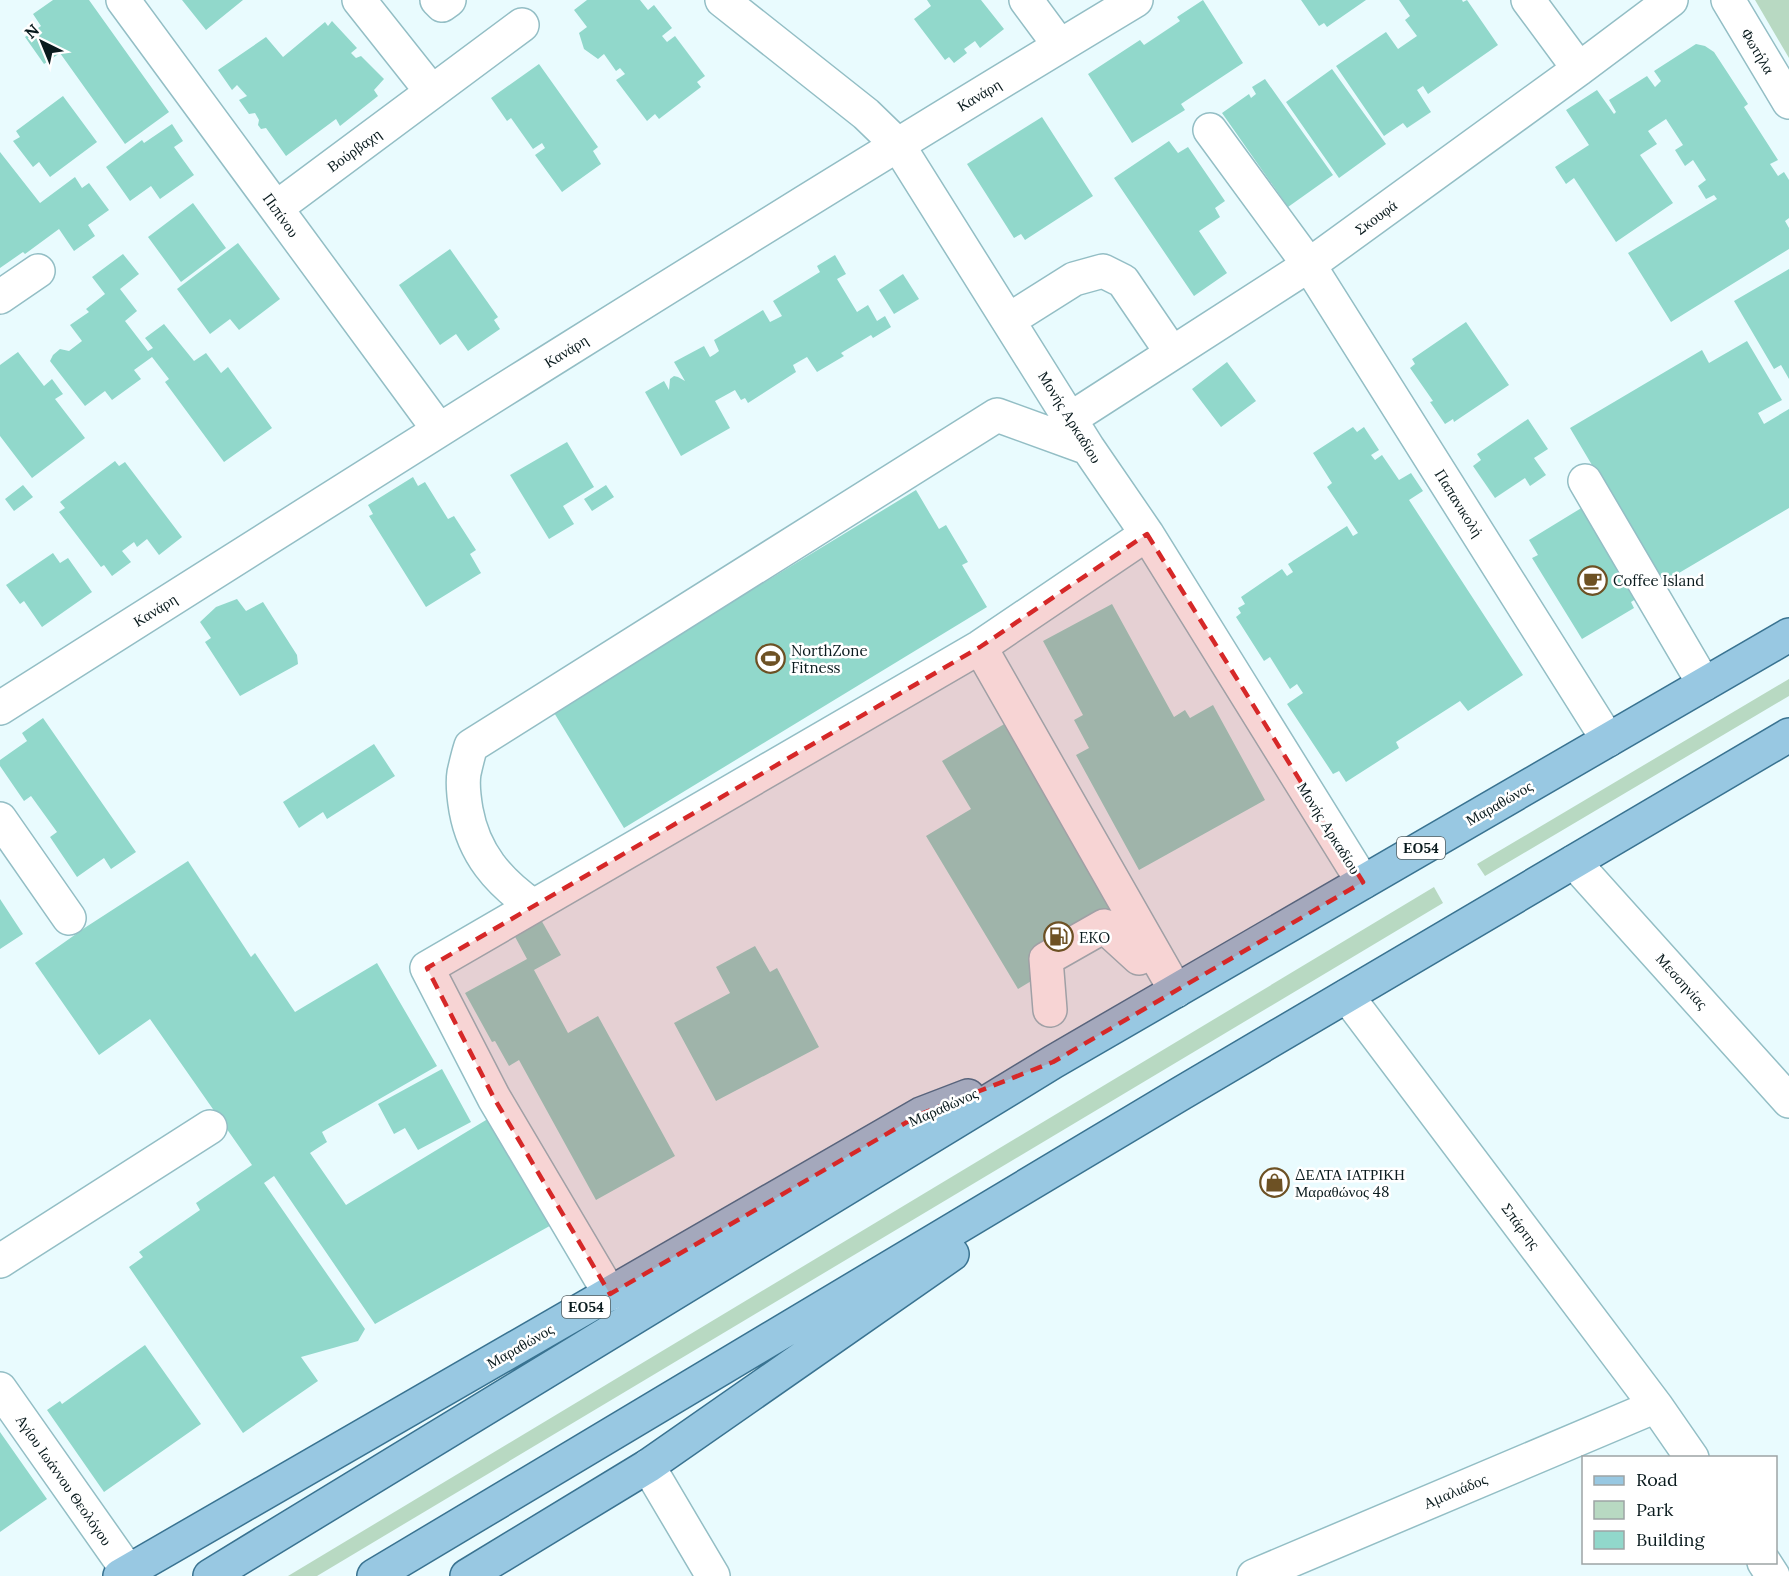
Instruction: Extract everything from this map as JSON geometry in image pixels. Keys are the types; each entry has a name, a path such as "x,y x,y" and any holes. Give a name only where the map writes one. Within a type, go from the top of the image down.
{"main road":[{"name":"Μαραθώνος","path":"210,1576 1053,1062 1789,635"},
{"path":"374,1576 1180,1094 1789,735"},
{"name":"Μαραθώνος","path":"124,1573 921,1114 1053,1062"},
{"path":"466,1576 648,1466 1180,1094"}],"street":[{"name":"Πιπίνου","path":"123,0 439,430"},
{"path":"359,0 432,92"},
{"name":"Μονής Αρκαδίου","path":"722,0 866,114 898,145 1088,448 1147,534 1363,882"},
{"path":"1026,0 1060,46"},
{"name":"Κανάρη","path":"0,708 439,430 1136,0"},
{"path":"1528,0 1579,69"},
{"name":"Σκουφά","path":"1070,419 1310,265 1671,0"},
{"name":"Φωτήλα","path":"1728,0 1789,102"},
{"name":"Βούρβαχη","path":"276,208 522,25"},
{"name":"Παπανικολή","path":"1210,130 1310,265 1608,740"},
{"path":"0,297 38,271"},
{"path":"1009,320 1074,279 1103,271 1123,281 1172,354"},
{"path":"533,906 499,879 486,862 476,843 468,821 464,798 464,774 471,746 997,415 1088,448"},
{"path":"1585,481 1704,684"},
{"path":"610,1294 494,1098 427,968 980,647 1147,534"},
{"path":"980,647 1176,991"},
{"path":"0,819 69,918"},
{"name":"Μεσσηνίας","path":"1574,862 1789,1101"},
{"path":"1050,1010 1046,959 1104,926 1139,957"},
{"name":"Σπάρτης","path":"1347,996 1656,1406 1691,1456"},
{"path":"0,1261 210,1128"},
{"name":"Αγίου Ιωάννου Θεολόγου","path":"0,1389 124,1573"},
{"name":"Αμαλιάδος","path":"1254,1576 1656,1406"},
{"path":"648,1466 713,1576"}],"highlighted area":[{"path":"1147,534 1363,882 1053,1062 921,1114 610,1294 494,1098 427,968 980,647"}],"green space":[{"path":"1755,0 1789,0 1789,58"},
{"path":"1789,679 1789,696 1485,876 1477,864"},
{"path":"1434,887 1443,903 317,1576 288,1576"}],"building":[{"path":"53,0 89,0 169,112 125,144 60,53 44,64 25,37 41,26 33,14"},
{"path":"182,0 243,0 206,30"},
{"path":"587,0 640,0 648,10 654,5 672,28 662,36 667,42 675,36 705,76 697,82 701,87 659,119 655,114 647,121 616,80 625,74 620,68 616,71 604,54 598,59 584,49 579,33 587,27 574,10"},
{"path":"927,0 981,0 1004,29 980,48 975,41 964,49 967,53 954,63 949,57 945,60 914,19 931,6"},
{"path":"1203,0 1243,63 1181,104 1185,110 1132,143 1088,74 1140,40 1144,45 1180,21 1177,17"},
{"path":"1301,0 1366,0 1327,27 1324,23 1319,26"},
{"path":"1399,0 1462,0 1463,2 1467,0 1498,45 1428,94 1423,86 1417,90 1431,112 1407,128 1403,123 1384,136 1336,66 1386,32 1398,49 1417,36 1405,20 1410,16"},
{"path":"332,21 357,48 351,53 356,58 361,56 384,79 374,90 378,96 340,126 336,119 286,156 266,128 261,129 258,125 259,120 255,113 249,114 239,100 247,96 237,85 232,90 218,70 266,37 283,57 325,22 328,26"},
{"path":"1696,44 1705,46 1714,52 1748,104 1744,107 1778,160 1770,164 1778,176 1784,172 1789,180 1789,218 1785,221 1789,228 1789,249 1671,322 1628,253 1717,199 1714,195 1706,199 1698,186 1706,180 1693,160 1685,166 1675,150 1683,145 1666,119 1648,131 1657,144 1640,155 1673,203 1616,242 1574,178 1566,184 1555,167 1589,145 1566,110 1597,90 1614,114 1616,112 1609,100 1647,76 1655,87 1661,81 1654,71"},
{"path":"539,64 598,147 593,151 601,164 562,192 535,155 545,148 542,143 533,149 511,118 507,121 491,98"},
{"path":"1332,69 1386,144 1339,178 1286,102"},
{"path":"1265,79 1333,175 1288,207 1222,113 1249,94 1251,98 1256,94 1252,87"},
{"path":"63,96 97,142 50,177 39,162 33,167 13,141 20,137 16,131"},
{"path":"1042,117 1093,196 1025,240 1021,234 1014,238 967,164"},
{"path":"172,124 183,141 174,147 194,175 160,199 151,186 130,201 106,167 142,140 144,143"},
{"path":"1169,141 1178,153 1188,147 1225,201 1215,208 1220,217 1199,231 1227,273 1194,296 1114,178"},
{"path":"0,152 40,203 75,177 82,188 89,183 109,210 88,225 95,236 74,251 59,229 25,254 23,252 0,268"},
{"path":"193,203 226,248 181,282 148,237"},
{"path":"238,243 280,299 239,330 230,319 210,334 177,289"},
{"path":"450,249 498,317 494,320 500,329 468,351 456,334 440,345 399,285"},
{"path":"123,254 139,274 120,289 137,311 125,321 148,351 153,348 145,338 164,324 194,361 206,353 221,373 228,367 272,428 224,462 165,382 169,379 152,357 134,370 141,379 112,400 105,391 85,406 50,361 60,349 69,351 82,341 70,325 89,312 86,309 105,294 92,277"},
{"path":"835,255 846,274 837,279 857,312 868,305 877,321 885,316 891,327 873,338 871,335 841,353 844,356 817,372 807,357 793,365 796,372 748,403 745,398 741,400 735,390 715,401 730,428 681,456 645,392 664,381 669,390 670,379 674,376 685,381 674,362 704,346 710,357 719,351 714,340 763,310 770,322 782,316 773,301 820,272 817,266"},
{"path":"1789,269 1789,379 1781,365 1774,369 1734,301"},
{"path":"903,274 919,299 894,314 879,290"},
{"path":"1466,322 1509,385 1454,422 1453,419 1445,424 1430,402 1433,401 1410,368 1415,364 1412,359"},
{"path":"1747,341 1782,400 1758,413 1764,424 1789,409 1789,508 1662,583 1570,428 1702,350 1709,363"},
{"path":"18,352 44,386 52,379 63,394 55,399 85,438 32,478 0,436 0,365"},
{"path":"1227,362 1256,401 1221,427 1192,389"},
{"path":"1528,419 1548,449 1534,458 1546,475 1530,486 1525,478 1495,498 1473,466 1481,460 1477,454"},
{"path":"1353,427 1357,432 1364,427 1379,450 1371,455 1375,460 1382,455 1399,480 1411,473 1423,491 1409,500 1523,675 1468,711 1460,701 1396,742 1399,748 1346,782 1339,771 1333,774 1287,704 1303,693 1297,684 1290,689 1270,657 1264,661 1236,617 1241,613 1238,608 1245,604 1241,597 1282,569 1287,576 1293,572 1288,564 1347,526 1353,536 1358,533 1327,487 1332,483 1313,453"},
{"path":"567,442 594,487 563,506 574,524 549,539 510,475"},
{"path":"115,461 119,466 125,462 182,537 159,555 147,539 137,547 134,542 122,551 131,562 112,576 104,565 101,567 59,512 65,508 60,502"},
{"path":"413,477 418,486 425,482 448,519 454,516 476,550 470,554 481,573 426,607 369,516 373,514 368,505"},
{"path":"23,485 33,497 14,511 5,499"},
{"path":"606,485 614,497 592,511 584,499"},
{"name":"NorthZone Fitness","path":"916,490 939,529 946,525 968,562 962,565 987,607 624,828 553,711"},
{"path":"1583,507 1639,597 1631,602 1634,608 1582,639 1532,558 1538,555 1529,540"},
{"path":"53,553 60,563 68,558 92,592 42,627 24,601 20,604 6,585"},
{"path":"237,599 246,611 263,602 297,655 298,664 240,696 205,642 211,638 200,622 216,607"},
{"path":"1112,604 1174,717 1185,710 1190,718 1213,705 1265,800 1139,870 1076,755 1089,748 1074,720 1083,715 1043,641"},
{"path":"43,718 136,852 111,869 104,858 77,877 50,837 57,832 31,796 24,801 0,766 0,760 27,741 22,733"},
{"path":"1006,723 1126,924 1018,989 926,836 971,809 942,761"},
{"path":"374,744 395,776 327,819 323,812 299,828 283,802"},
{"path":"188,861 251,957 255,953 295,1012 377,963 437,1066 322,1132 327,1142 310,1153 346,1205 491,1117 555,1223 375,1324 274,1176 264,1183 365,1329 358,1341 301,1357 318,1381 243,1433 129,1267 143,1257 139,1252 200,1210 196,1203 252,1165 150,1019 99,1055 35,963"},
{"path":"0,899 23,934 0,949"},
{"path":"540,918 561,955 534,970 568,1033 598,1016 675,1156 596,1200 519,1060 509,1066 495,1041 492,1042 465,993 527,959 513,933"},
{"path":"755,946 770,972 777,968 819,1047 716,1101 674,1023 730,993 716,967"},
{"path":"442,1069 471,1122 418,1150 405,1128 394,1134 378,1104"},
{"path":"145,1345 201,1424 104,1492 47,1410 60,1401 62,1404"},
{"path":"0,1432 47,1499 0,1532"}],"place":[{"name":"Coffee Island","path":"1592,580"},
{"name":"NorthZone Fitness","path":"770,659"},
{"name":"EKO","path":"1058,937"},
{"name":"ΔΕΛΤΑ ΙΑΤΡΙΚΗ Μαραθώνος 48","path":"1274,1183"}]}
